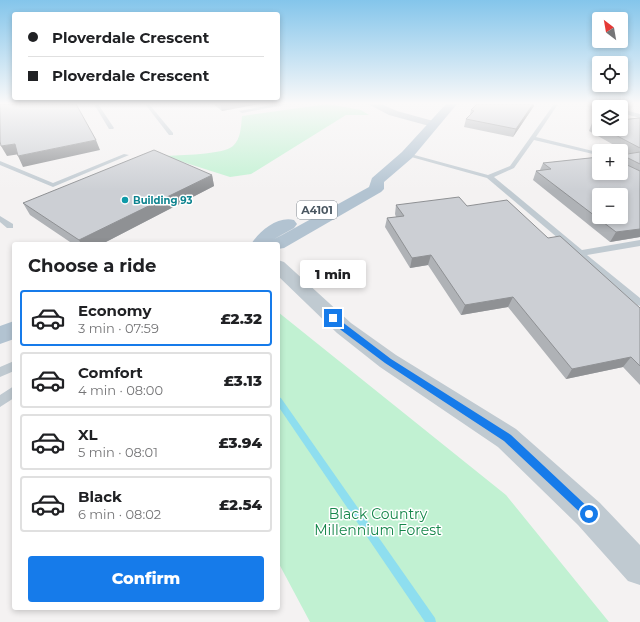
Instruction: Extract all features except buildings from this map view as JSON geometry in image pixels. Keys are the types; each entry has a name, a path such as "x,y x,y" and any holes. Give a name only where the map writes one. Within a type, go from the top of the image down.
{"main road":[{"name":"A4101","path":"280,243 376,189 378,181 407,155 425,133"},
{"name":"A4101","path":"262,242 268,234 329,204 363,182 378,181"},
{"path":"0,334 12,331"}],"street":[{"path":"280,268 344,328 388,361 508,438 589,514 640,569"}],"lane":[{"path":"490,177 512,167 536,133"},
{"path":"532,138 592,152"},
{"path":"407,155 490,177 640,303"},
{"path":"0,163 53,185 126,156"},
{"path":"0,218 10,226"},
{"path":"581,253 640,243"},
{"path":"0,372 12,367"},
{"path":"0,402 12,393"}],"green space":[{"path":"240,133 317,133 251,174 230,177 164,156 211,153 228,149 238,140"},
{"name":"Black Country Millennium Forest","path":"280,314 506,495 609,622 310,622 280,566"}],"waterway":[{"path":"280,403 431,622"}],"place":[{"name":"Building 93","path":"125,200"}],"route":[{"path":"333,318 388,361 508,438 589,514"}]}
